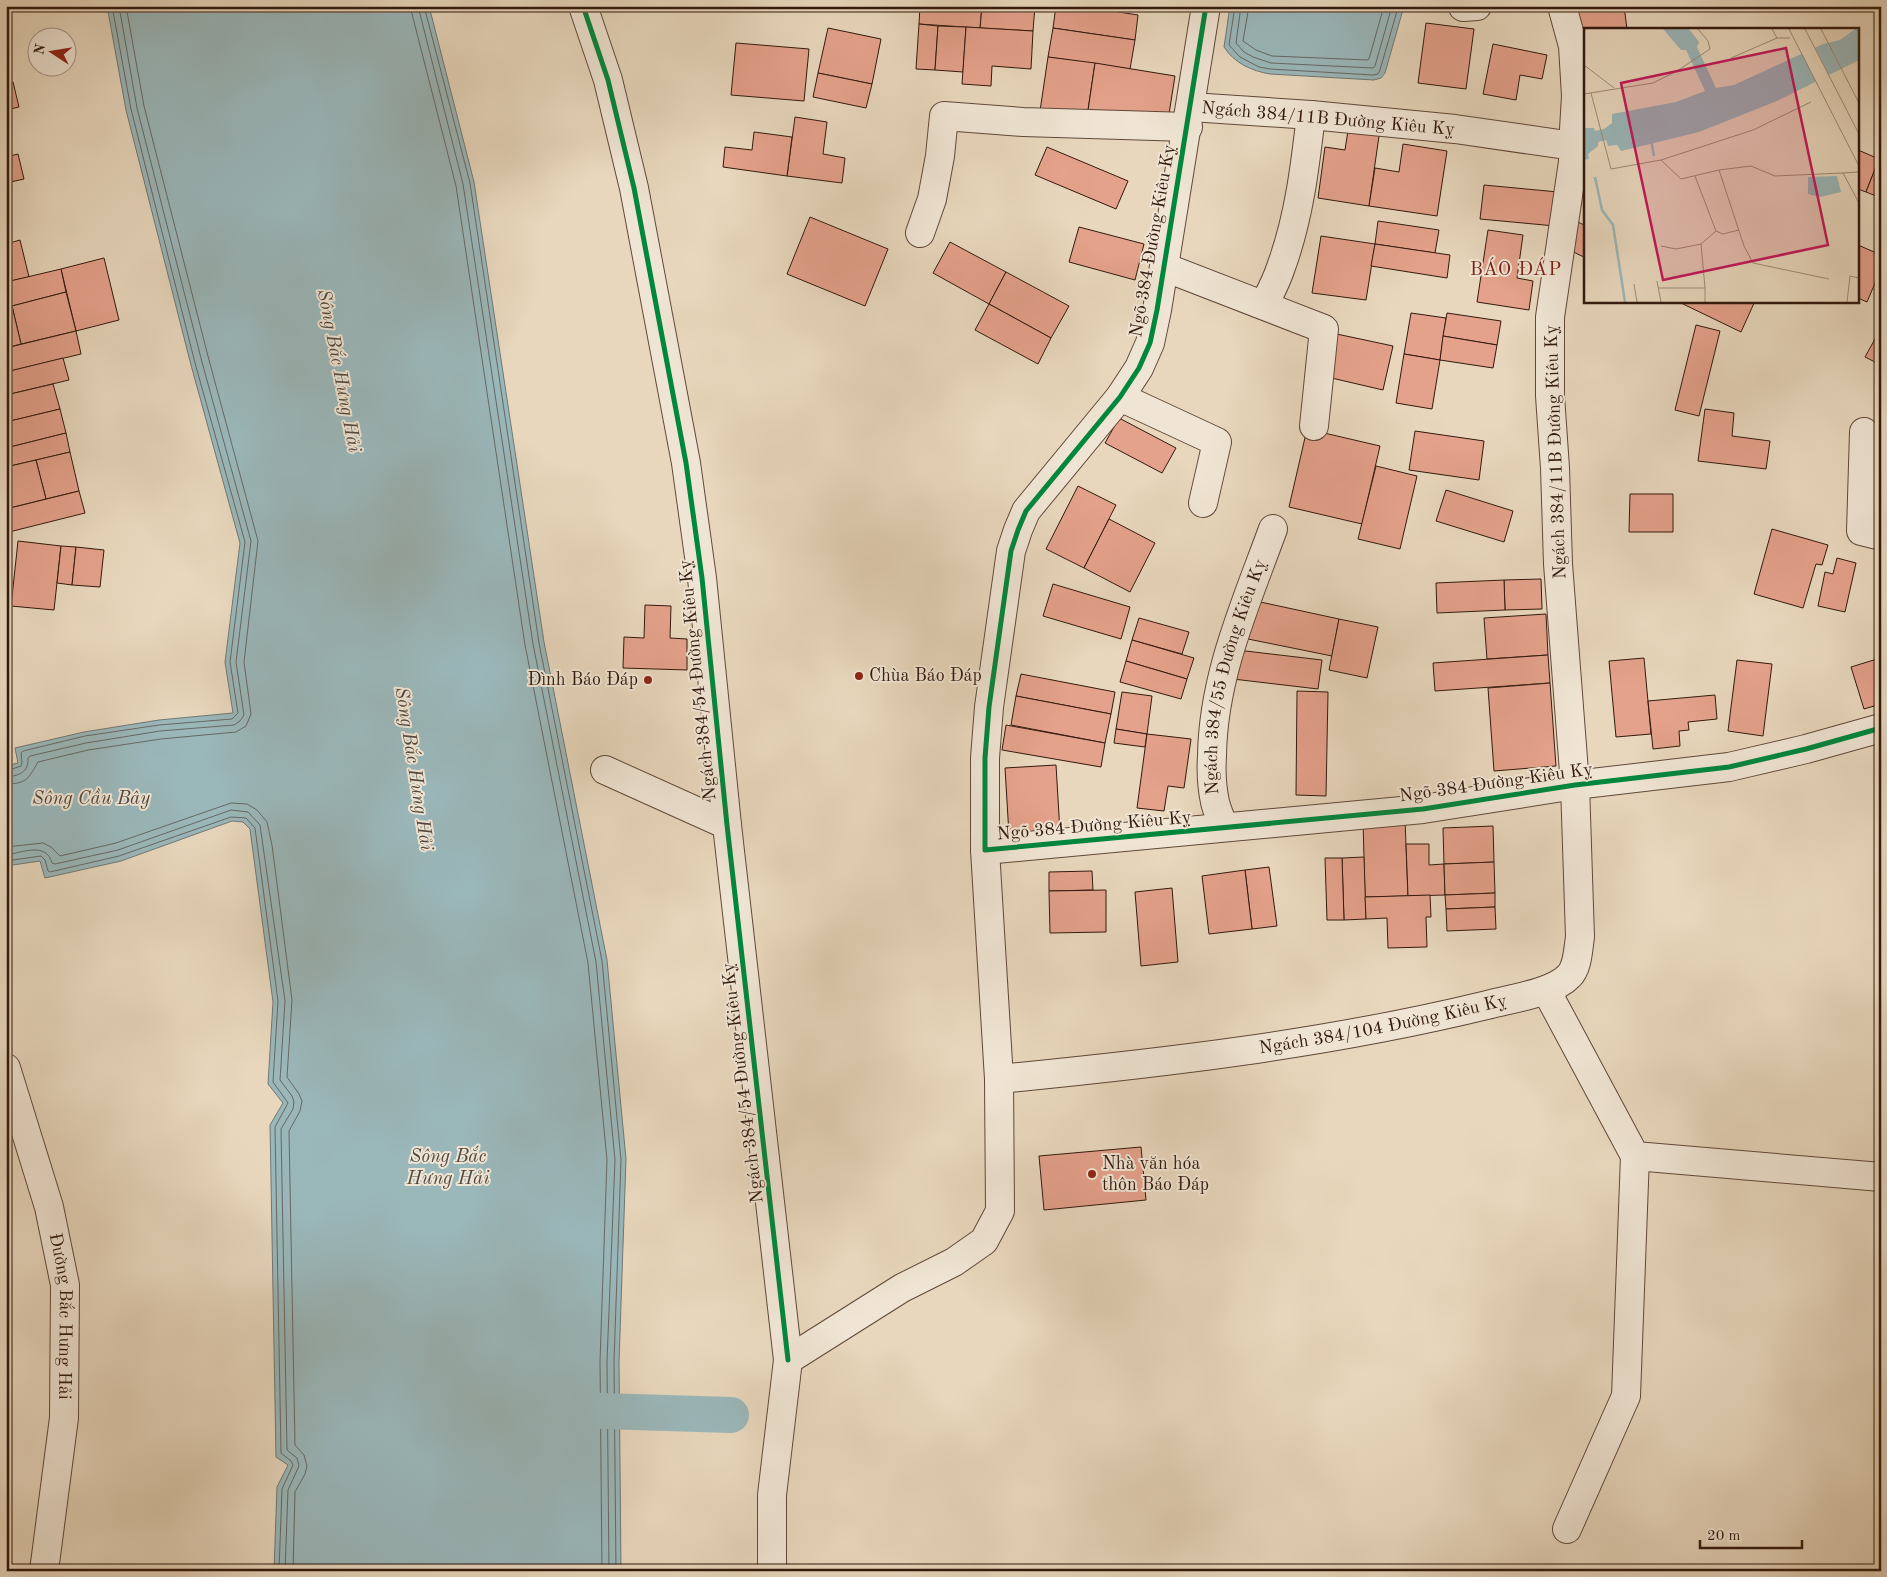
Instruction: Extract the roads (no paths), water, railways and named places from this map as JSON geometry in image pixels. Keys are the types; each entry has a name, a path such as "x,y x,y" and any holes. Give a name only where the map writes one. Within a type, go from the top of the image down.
{"street":[{"name":"Ngách 384/54 Đường Kiêu Kỵ","path":"583,6 608,80 634,188 686,463 702,578 727,825 788,1360 772,1495 772,1571"},
{"name":"Ngõ 384 Đường Kiêu Kỵ","path":"1206,6 1158,310 1150,343 1139,368 1120,397 1026,511 1011,551 989,706 985,758 984,850 1423,809 1576,785 1729,767 1806,749 1881,728"},
{"path":"1463,7 1478,6"},
{"path":"1562,6 1572,46 1580,147"},
{"path":"1264,306 1281,267 1296,216 1306,161 1310,115"},
{"name":"Ngách 384/11B Đường Kiêu Kỵ","path":"920,233 932,199 940,156 944,116 1023,122 1310,115 1455,129 1580,147 1573,162 1550,317 1550,396 1555,468 1558,564 1576,785"},
{"path":"1164,267 1324,328 1314,426"},
{"path":"1120,397 1217,442 1203,503"},
{"path":"1864,432 1861,531 1881,536"},
{"name":"Ngách 384/55 Đường Kiêu Kỵ","path":"1224,827 1215,801 1212,770 1215,708 1221,679 1231,647 1273,528"},
{"path":"605,770 727,825"},
{"name":"Ngách 384/104 Đường Kiêu Kỵ","path":"999,1079 1128,1066 1322,1038 1428,1019 1546,990 1569,976 1576,960 1580,937 1576,785"},
{"path":"788,1360 902,1288 954,1262 984,1241 1000,1211 999,1079 984,850"},
{"path":"1546,990 1635,1156 1626,1396 1567,1529"},
{"name":"Đường Bắc Hưng Hải","path":"6,1068 50,1207 65,1286 64,1418 44,1571"},
{"path":"1635,1156 1881,1176"}],"water":[{"name":"Sông Bắc Hưng Hải","path":"107,6 429,6 474,182 544,642 607,960 626,1159 619,1362 621,1571 274,1571 277,1487 288,1465 276,1457 270,1125 283,1103 268,1084 273,1002 250,829 243,822 232,821 121,861 45,878 40,861 6,866 6,766 18,763 15,748 84,732 159,720 233,713 225,662 240,543 191,365 126,110"},
{"path":"1230,6 1407,6 1402,13 1385,73 1381,78 1374,80 1270,74 1257,71 1238,62 1224,47"}],"waterway":[{"path":"569,1410 731,1415"}],"place":[{"name":"Chùa Báo Đáp","path":"859,676"},
{"name":"Đình Báo Đáp","path":"648,680"},
{"name":"Nhà văn hóa thôn Báo Đáp","path":"1092,1174"}],"district":[{"name":"BÁO ĐÁP","path":"1516,270"}],"water label":[{"name":"Sông Cầu Bây","path":"91,799"}]}
